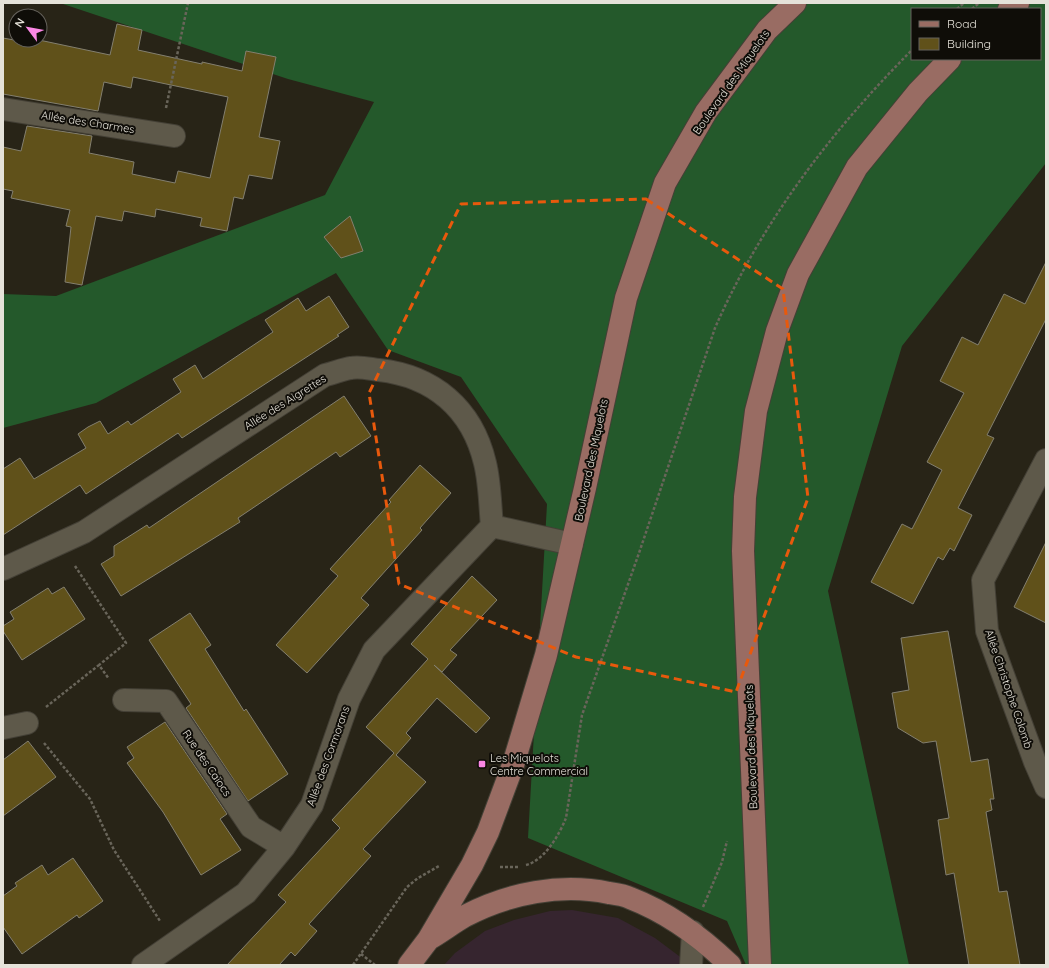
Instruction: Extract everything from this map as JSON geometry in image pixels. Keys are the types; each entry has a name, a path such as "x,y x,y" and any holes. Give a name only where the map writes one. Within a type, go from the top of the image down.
{"main road":[{"name":"Boulevard des Miquelots","path":"409,965 428,940 472,865 488,832 513,765 546,655 626,298 665,183 711,106 767,30 795,3"},
{"name":"Boulevard des Miquelots","path":"760,965 743,551 744,497 756,411 777,331 798,274 853,174 918,92 949,60"},
{"name":"Boulevard des Miquelots","path":"428,940 466,916 504,901 541,890 587,889 629,897 693,932 730,965"}],"street":[{"name":"Allée des Charmes","path":"3,109 166,135"},
{"name":"Allée des Aigrettes","path":"3,568 61,544 84,532 325,375 353,367 386,371 418,379 438,390 458,408 471,426 485,462 492,526"},
{"name":"Allée Christophe Colomb","path":"1046,460 983,580 987,631 1035,762 1046,787"},
{"path":"492,526 572,544"},
{"name":"Allée des Cormorans","path":"143,965 246,893 284,847 312,805 349,699 374,650 492,526"},
{"name":"Rue des Caïocs","path":"124,700 166,701 251,827 284,847"},
{"path":"3,728 27,723"},
{"path":"691,965 693,932"}],"path":[{"path":"166,135 188,3"},
{"path":"353,965 403,891 418,878 442,865 451,863 512,868 528,865 542,855 561,832 569,803 582,715 640,553 715,328 761,237 824,148 852,113 911,51"},
{"path":"61,544 126,643 27,723 90,799 114,850 174,943"},
{"path":"99,665 124,700"},
{"path":"361,954 376,965"}],"highlighted area":[{"path":"646,199 783,289 808,498 736,692 576,657 399,584 369,393 461,204"}],"shaded area":[{"path":"572,910 618,918 655,938 691,965 444,965 455,953 485,931 514,920 550,911"}],"green space":[{"path":"60,3 1046,3 1046,163 902,346 828,591 909,965 746,965 727,921 528,838 547,504 461,377 388,350 336,273 96,403 3,428 3,294 56,296 325,195 374,102 288,79"}],"building":[{"path":"117,24 142,30 138,50 202,64 202,62 242,71 246,51 276,57 259,137 280,141 272,179 249,175 243,199 234,197 227,231 200,226 202,218 156,209 155,217 124,211 122,221 96,216 82,285 65,282 71,227 66,226 70,210 11,198 13,191 3,189 3,147 21,151 27,126 92,136 89,153 134,162 132,174 175,183 178,171 210,178 228,97 133,77 131,88 104,82 98,111 3,94 3,38 8,39 8,48 48,48 48,42 110,55"},
{"path":"350,216 363,251 341,258 324,237"},
{"path":"1046,262 1046,319 987,435 994,438 958,508 972,515 954,551 950,548 943,560 938,557 913,604 871,582 902,524 912,529 942,470 927,462 964,393 940,381 962,337 978,345 1004,294 1025,304"},
{"path":"329,296 349,327 337,335 339,336 182,438 178,433 86,494 80,485 3,535 3,469 20,458 34,479 86,448 78,434 88,427 100,421 108,434 128,421 131,425 181,392 173,379 195,365 203,379 273,332 265,320 298,298 306,311"},
{"path":"344,396 371,436 340,457 336,452 238,518 240,522 121,596 101,564 114,556 114,546 147,525 149,528"},
{"path":"420,465 451,493 420,528 422,530 361,598 369,605 307,673 276,645 338,576 330,569 391,502 389,500"},
{"path":"1046,542 1046,623 1014,607"},
{"path":"472,576 497,600 450,650 457,655 442,672 434,665 490,718 476,733 437,698 406,733 411,738 396,755 426,782 363,849 371,856 309,924 317,931 295,956 291,952 279,965 227,965 286,902 278,895 340,828 332,820 394,753 366,727 428,659 411,644"},
{"path":"64,587 85,619 22,660 3,631 3,626 14,619 10,612 48,588 52,594"},
{"path":"190,613 211,645 205,649 244,711 246,709 288,774 248,801 186,708 191,704 149,640"},
{"path":"948,631 971,762 988,759 994,799 990,799 992,810 986,812 999,892 1007,891 1020,965 969,965 954,873 946,875 938,820 949,818 936,741 923,743 898,728 892,693 909,690 901,638"},
{"path":"165,722 227,814 220,819 241,850 201,875 163,812 127,763 134,758 127,747"},
{"path":"28,741 56,777 3,816 3,760"},
{"path":"73,858 103,901 79,918 77,915 22,954 3,927 3,896 17,886 15,883 42,865 48,875"}],"place":[{"name":"Les Miquelots Centre Commercial","path":"482,764"}]}
